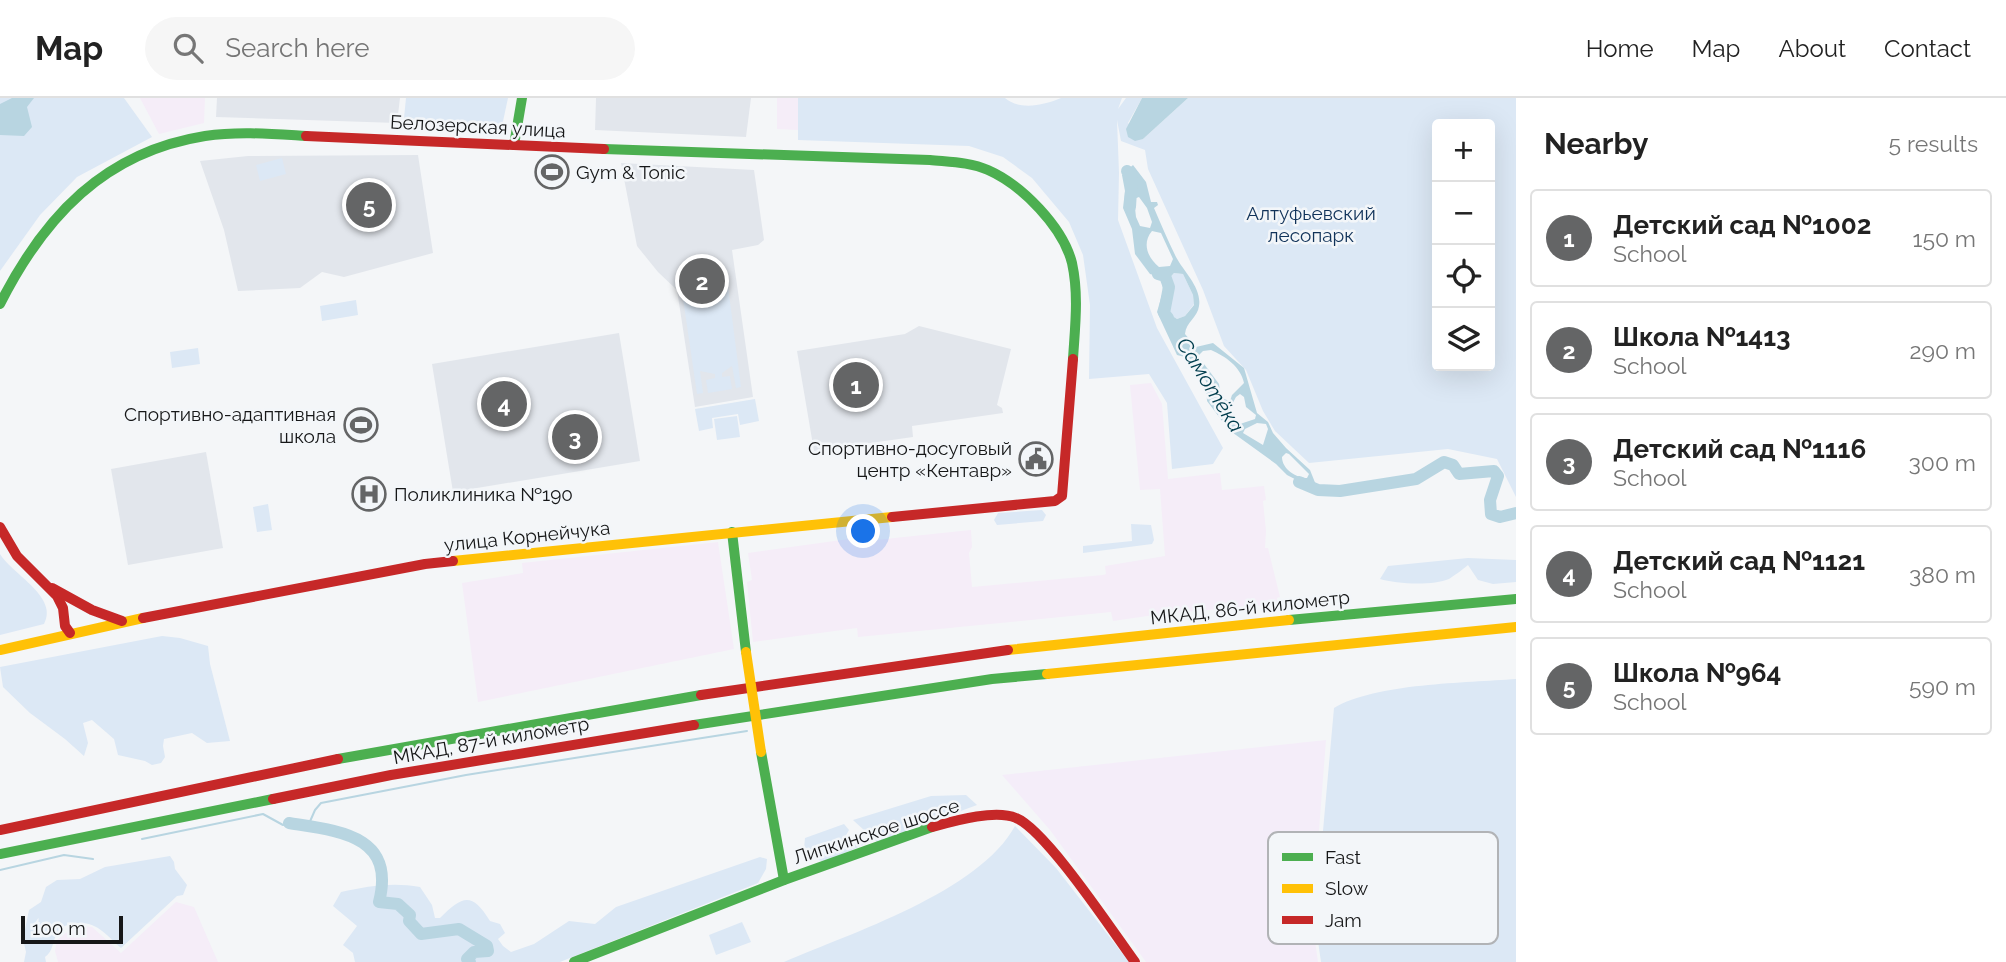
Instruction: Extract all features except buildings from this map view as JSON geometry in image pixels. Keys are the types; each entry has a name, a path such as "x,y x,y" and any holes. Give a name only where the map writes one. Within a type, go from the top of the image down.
{"main road":[{"path":"514,145 523,98"},
{"name":"Белозерская улица","path":"0,304 27,251 49,223 97,178 176,142 215,134 263,133 930,160 965,164 988,170 1020,190 1056,228 1072,264 1077,304 1062,496"},
{"name":"улица Корнейчука","path":"0,650 123,621 425,565 1055,501 1062,496"},
{"path":"0,527 25,565 52,588 92,610 123,621"},
{"path":"732,532 746,652 784,880"},
{"path":"52,588 63,608 65,626 70,633"},
{"name":"МКАД, 86-й километр","path":"988,653 1516,599"},
{"path":"47,638 56,626 59,601"},
{"path":"87,629 94,623 92,610"},
{"name":"МКАД, 87-й километр","path":"0,854 391,775 606,738 992,679 1516,627"},
{"name":"МКАД, 87-й километр","path":"0,830 185,788 386,748 988,653"},
{"name":"Липкинское шоссе","path":"574,962 784,880 934,826 977,816 1005,815 1022,821 1047,844 1135,962"}],"shaded area":[{"path":"140,98 205,98 204,123 159,134"},
{"path":"217,98 400,98 397,123 216,117"},
{"path":"596,98 751,98 746,137 595,130"},
{"path":"777,98 798,98 798,130 777,129"},
{"path":"418,155 433,253 344,277 322,272 300,288 238,291 224,230 200,161 248,156"},
{"path":"621,163 754,170 764,240 758,245 732,250 753,397 695,407 677,290 637,246"},
{"path":"919,326 1011,349 997,405 1002,408 1003,413 912,426 913,437 814,451 797,351 905,334"},
{"path":"619,333 640,461 453,492 432,364"},
{"path":"1151,383 1162,404 1168,479 1220,473 1222,490 1264,486 1265,548 1268,548 1280,597 1277,598 1278,604 1113,621 1111,612 858,637 857,628 753,642 747,582 752,580 748,553 856,538 857,542 971,530 972,547 969,553 972,587 1103,575 1106,574 1105,566 1165,556 1160,489 1140,490 1130,385"},
{"path":"206,452 223,548 128,565 111,469"},
{"path":"718,542 734,649 478,702 462,583 523,573 522,563"},
{"path":"1326,740 1319,832 1268,832 1268,944 1315,944 1318,962 1146,962 1050,830 1002,775"},
{"path":"176,902 194,907 218,962 58,962 55,951 57,940 76,925 92,927 121,953"}],"green space":[{"path":"0,98 124,98 152,137 77,177 40,215 0,271"},
{"path":"406,98 508,98 502,126 404,118"},
{"name":"Алтуфьевский лесопарк","path":"798,98 1005,98 1025,106 1040,105 1061,98 1122,98 1118,109 1126,98 1142,98 1128,123 1143,139 1188,98 1516,98 1516,497 1497,459 1448,449 1309,463 1275,431 1263,411 1246,370 1224,346 1203,290 1148,169 1145,150 1121,141 1117,120 1118,220 1157,328 1223,448 1213,464 1172,469 1167,403 1149,374 1089,379 1090,305 1083,255 1069,222 1032,178 1003,157 969,146 798,140"},
{"path":"282,158 286,174 260,181 256,165"},
{"path":"726,271 741,387 736,388 732,366 722,373 722,377 730,376 732,389 708,393 706,380 715,378 715,374 700,371 703,393 697,394 680,278 685,277 688,290 694,279 703,274 713,276 722,284 720,272"},
{"path":"1174,273 1183,274 1193,295 1194,304 1185,316 1177,319 1168,313 1165,297 1166,287"},
{"path":"356,300 358,315 322,321 320,306"},
{"path":"198,348 200,364 172,368 170,352"},
{"path":"755,399 759,421 740,425 738,414 712,418 713,428 699,431 695,409"},
{"path":"737,416 740,437 717,440 714,419"},
{"path":"268,504 272,530 257,532 253,507"},
{"path":"1042,510 1046,515 1043,521 997,525 994,520 998,513"},
{"path":"1131,524 1151,525 1154,540 1152,544 1083,553 1083,546 1132,541"},
{"path":"0,554 40,596 47,614 44,624 0,635"},
{"path":"1468,558 1516,560 1516,582 1493,584 1478,580 1468,565 1449,579 1434,583 1405,583 1380,579 1388,566"},
{"path":"162,636 208,646 210,664 230,741 207,743 192,733 164,739 165,757 161,763 152,765 118,755 114,739 92,720 83,723 88,743 84,756 30,713 3,687 0,667"},
{"path":"1516,679 1516,962 1321,962 1318,944 1498,944 1498,832 1323,832 1334,708 1373,693 1448,683"},
{"path":"966,795 977,805 877,842 853,820 931,796"},
{"path":"844,824 849,830 845,837 847,843 863,839 863,845 824,862 811,857 804,849 805,838"},
{"path":"1015,826 1056,868 1129,962 784,962 877,924 944,890 973,871 997,850"},
{"path":"170,856 175,869 187,885 183,895 177,896 121,948 97,927 72,923 58,932 50,952 45,957 46,962 24,962 26,952 23,939 29,910 41,902 46,887 57,880 80,879 105,867"},
{"path":"760,857 767,859 766,869 758,883 560,962 355,962 353,953 343,945 357,926 333,906 341,892 380,885 420,887 432,905 435,918 440,918 461,901 472,901 478,905 490,921 500,924 505,933 498,939 511,952 534,944 569,921 595,924 616,907"},
{"path":"742,922 751,942 716,955 709,935"}],"water":[{"path":"12,98 34,98 27,107 32,127 24,136 0,135 0,104"},
{"path":"1142,98 1188,98 1143,139 1135,141 1128,137 1126,129"},
{"path":"1133,165 1146,182 1151,202 1157,202 1158,205 1154,208 1170,245 1198,293 1198,310 1185,334 1196,347 1213,343 1244,368 1257,413 1268,422 1273,433 1286,448 1310,470 1316,485 1314,489 1287,475 1229,430 1207,401 1206,381 1189,358 1177,355 1157,312 1163,291 1162,280 1150,274 1135,254 1132,229 1123,208 1125,191 1122,175","holes":["1139,197 1147,208 1152,222 1150,228 1140,226 1134,199","1152,231 1161,233 1173,259 1170,266 1159,267 1155,263 1147,250 1147,240","1174,273 1183,274 1193,295 1194,305 1185,316 1177,319 1168,313 1165,297 1168,282","1211,350 1227,359 1240,372 1244,383 1232,395 1230,401 1221,398 1219,384 1198,356 1203,351","1240,394 1244,397 1246,407 1256,415 1255,419 1237,425 1231,421 1228,412","1257,423 1266,424 1268,429 1263,445 1243,433","1286,453 1289,454 1309,474 1307,478 1290,472 1282,457"]}],"waterway":[{"name":"Самотёка","path":"1127,171 1132,175 1130,207"},
{"name":"Самотёка","path":"1158,274 1165,276 1169,287 1164,313 1168,318"},
{"name":"Самотёка","path":"1299,482 1318,490 1340,491 1416,479 1444,462 1453,465 1459,474 1494,471 1498,476 1490,500 1491,514 1500,517 1516,513"},
{"path":"308,826 321,803 466,775 747,731"},
{"path":"142,839 263,814 283,825 289,823"},
{"path":"289,823 327,829 359,840 371,850 379,863 382,880 379,902 398,904 410,915 409,921 421,934 459,929 487,946 488,951 474,952 467,959 470,962"},
{"path":"0,870 64,855 93,859"}],"traffic: fast":[{"path":"514,145 522,98"},
{"path":"0,304 36,243 81,193 107,173 169,144 205,136 243,133 306,136"},
{"path":"604,149 930,160 967,164 988,170 1027,197 1050,222 1067,249 1075,287 1073,359"},
{"path":"732,532 746,652"},
{"path":"1289,620 1516,599"},
{"path":"694,725 992,679 1047,674"},
{"path":"338,759 701,695"},
{"path":"761,752 784,880"},
{"path":"0,854 273,799"},
{"path":"574,962 784,880 932,827"}],"traffic: slow":[{"path":"453,561 892,517"},
{"path":"0,650 143,618"},
{"path":"1008,650 1289,620"},
{"path":"1047,674 1516,627"},
{"path":"746,652 761,752"}],"traffic: jam":[{"path":"306,136 604,149"},
{"path":"892,517 1055,501 1062,496 1073,359"},
{"path":"0,527 17,556 57,596 63,608 65,626 70,633"},
{"path":"143,618 425,564 453,561"},
{"path":"52,588 92,610 122,621"},
{"path":"701,695 1008,650"},
{"path":"273,799 391,775 694,725"},
{"path":"0,830 338,759"},
{"path":"932,827 974,817 997,815 1016,818 1029,826 1061,861 1135,962"}],"place":[{"name":"Gym & Tonic","path":"552,172"},
{"name":"Школа №964","path":"369,205"},
{"name":"Школа №1413","path":"702,281"},
{"name":"Детский сад №1002","path":"856,385"},
{"name":"Детский сад №1121","path":"504,404"},
{"name":"Спортивно-адаптивная школа","path":"361,425"},
{"name":"Детский сад №1116","path":"575,437"},
{"name":"Спортивно-досуговый центр «Кентавр»","path":"1036,459"},
{"name":"Поликлиника №190","path":"369,494"}]}
